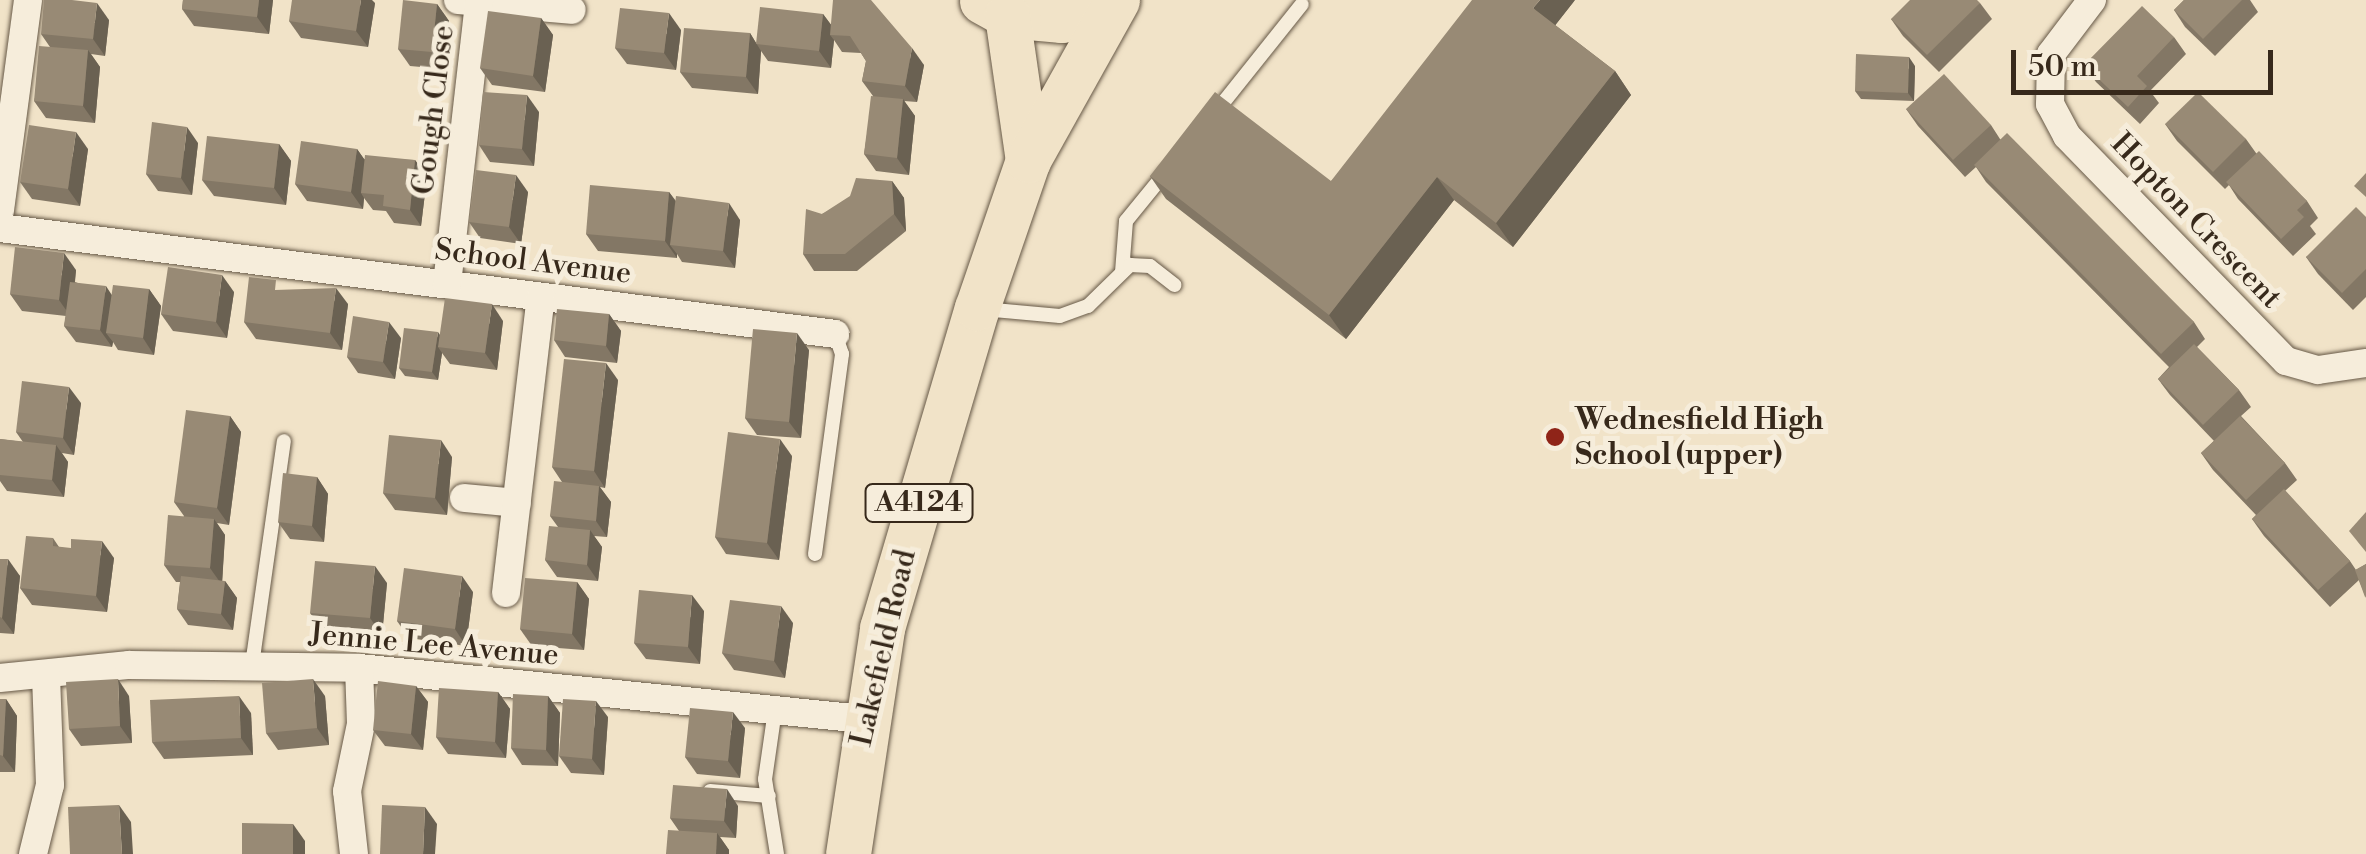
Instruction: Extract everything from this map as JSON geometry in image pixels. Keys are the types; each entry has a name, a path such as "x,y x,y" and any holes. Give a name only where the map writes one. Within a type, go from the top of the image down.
{"main road":[{"name":"A4124","path":"994,8 1062,20 1116,0"},
{"name":"Lakefield Road","path":"848,854 862,720 977,308 1028,160 1116,0"},
{"name":"Lakefield Road","path":"994,8 1028,160"}],"street":[{"path":"0,210 28,0"},
{"name":"Hopton Crescent","path":"2092,0 2051,54 2050,104 2067,136 2286,361 2318,370 2366,362"},
{"name":"Gough Close","path":"447,284 468,1 572,10"},
{"name":"School Avenue","path":"0,228 835,334"},
{"path":"506,593 541,297"},
{"path":"464,498 517,503"},
{"name":"Jennie Lee Avenue","path":"0,678 252,665 360,668 862,720"},
{"path":"354,854 346,792 361,724 360,668"},
{"path":"33,854 50,784 46,676"}],"lane":[{"path":"1204,126 1302,4"},
{"path":"1122,272 1126,221 1180,156"},
{"path":"977,308 1060,316 1088,306 1122,272 1150,266 1174,285"},
{"name":"School Avenue","path":"814,554 842,354 835,334"},
{"path":"252,665 284,441"},
{"path":"775,710 770,796 777,854"},
{"path":"699,790 770,796"}],"building":[{"path":"44,0 97,3 93,39 41,34"},
{"path":"183,0 259,0 257,17 182,9"},
{"path":"292,0 361,0 356,31 289,21"},
{"path":"403,0 437,4 432,52 398,49"},
{"path":"833,0 871,0 912,48 905,86 862,81 866,61 850,36 830,35"},
{"path":"1472,0 1540,0 1533,8 1615,71 1496,223 1437,177 1329,315 1150,176 1215,92 1331,181"},
{"path":"1910,0 1980,3 1927,55 1891,19"},
{"path":"2184,0 2242,0 2203,39 2174,10"},
{"path":"2142,6 2174,37 2137,76 2147,86 2128,107 2084,65"},
{"path":"760,7 823,14 819,51 756,44"},
{"path":"620,8 669,13 664,53 615,48"},
{"path":"488,11 541,18 533,76 480,68"},
{"path":"684,28 750,33 746,77 680,72"},
{"path":"39,46 88,50 83,106 34,101"},
{"path":"1856,54 1909,57 1908,93 1855,91"},
{"path":"1944,74 1991,125 1953,160 1906,109"},
{"path":"483,92 527,95 522,149 479,145"},
{"path":"2198,92 2246,139 2213,172 2165,124"},
{"path":"871,96 903,99 897,158 864,154"},
{"path":"152,122 187,127 181,178 146,174"},
{"path":"29,125 76,132 68,189 20,182"},
{"path":"2007,133 2194,322 2161,354 1974,165"},
{"path":"207,136 279,144 274,188 202,180"},
{"path":"301,141 357,149 351,192 295,184"},
{"path":"2259,151 2307,201 2297,210 2304,217 2281,239 2226,182"},
{"path":"365,155 415,160 410,210 383,206 384,195 361,193"},
{"path":"476,170 516,175 509,227 469,222"},
{"path":"2366,173 2366,197 2354,186"},
{"path":"856,178 892,181 894,214 845,254 803,254 806,209 822,214 850,196"},
{"path":"590,185 669,192 665,241 586,234"},
{"path":"676,196 729,203 723,251 670,245"},
{"path":"2356,207 2366,217 2366,269 2342,293 2306,257"},
{"path":"15,247 64,253 59,300 10,294"},
{"path":"168,267 222,275 216,322 161,314"},
{"path":"249,277 276,280 275,290 336,288 330,333 244,322"},
{"path":"70,282 106,286 100,330 64,326"},
{"path":"113,285 149,289 143,338 106,333"},
{"path":"445,298 492,304 485,353 438,347"},
{"path":"557,309 609,314 606,346 554,340"},
{"path":"353,316 389,322 383,362 347,357"},
{"path":"404,328 438,332 432,372 399,368"},
{"path":"753,329 797,333 789,422 745,418"},
{"path":"2194,344 2239,390 2203,425 2158,379"},
{"path":"564,359 606,363 594,471 552,467"},
{"path":"22,381 69,387 63,438 16,432"},
{"path":"186,410 230,416 217,508 174,502"},
{"path":"2240,416 2285,463 2246,500 2201,453"},
{"path":"728,432 780,439 767,543 715,537"},
{"path":"389,435 441,440 435,498 383,493"},
{"path":"0,439 56,445 52,480 0,475"},
{"path":"283,473 317,477 312,526 278,522"},
{"path":"554,481 599,486 596,521 550,516"},
{"path":"2284,489 2350,561 2318,590 2252,519"},
{"path":"2366,512 2366,552 2349,531"},
{"path":"168,515 214,519 210,568 164,565"},
{"path":"549,526 590,530 587,565 545,560"},
{"path":"26,536 53,538 53,546 71,548 71,539 102,541 96,596 20,588"},
{"path":"0,559 8,559 2,618 0,617"},
{"path":"315,561 375,566 370,618 310,613"},
{"path":"2366,564 2366,596 2365,597 2355,570"},
{"path":"404,568 462,576 455,629 397,621"},
{"path":"181,576 225,581 221,614 177,609"},
{"path":"525,578 577,582 572,634 520,629"},
{"path":"639,590 692,595 688,647 634,643"},
{"path":"730,600 781,606 774,661 722,653"},
{"path":"118,679 120,726 69,729 66,682"},
{"path":"313,679 317,728 266,733 262,683"},
{"path":"378,681 416,686 411,734 373,730"},
{"path":"439,688 498,692 495,742 436,737"},
{"path":"513,694 548,696 546,750 511,748"},
{"path":"239,696 241,738 152,742 150,700"},
{"path":"0,699 6,699 3,756 0,755"},
{"path":"563,699 596,701 592,759 559,756"},
{"path":"690,708 733,712 728,761 685,757"},
{"path":"673,785 727,789 724,821 670,818"},
{"path":"119,805 122,854 70,854 68,807"},
{"path":"382,805 425,807 423,854 380,854"},
{"path":"242,823 293,824 293,854 242,854"},
{"path":"668,830 717,833 716,854 666,854"}],"place":[{"name":"Wednesfield High School (upper)","path":"1555,437"}]}
